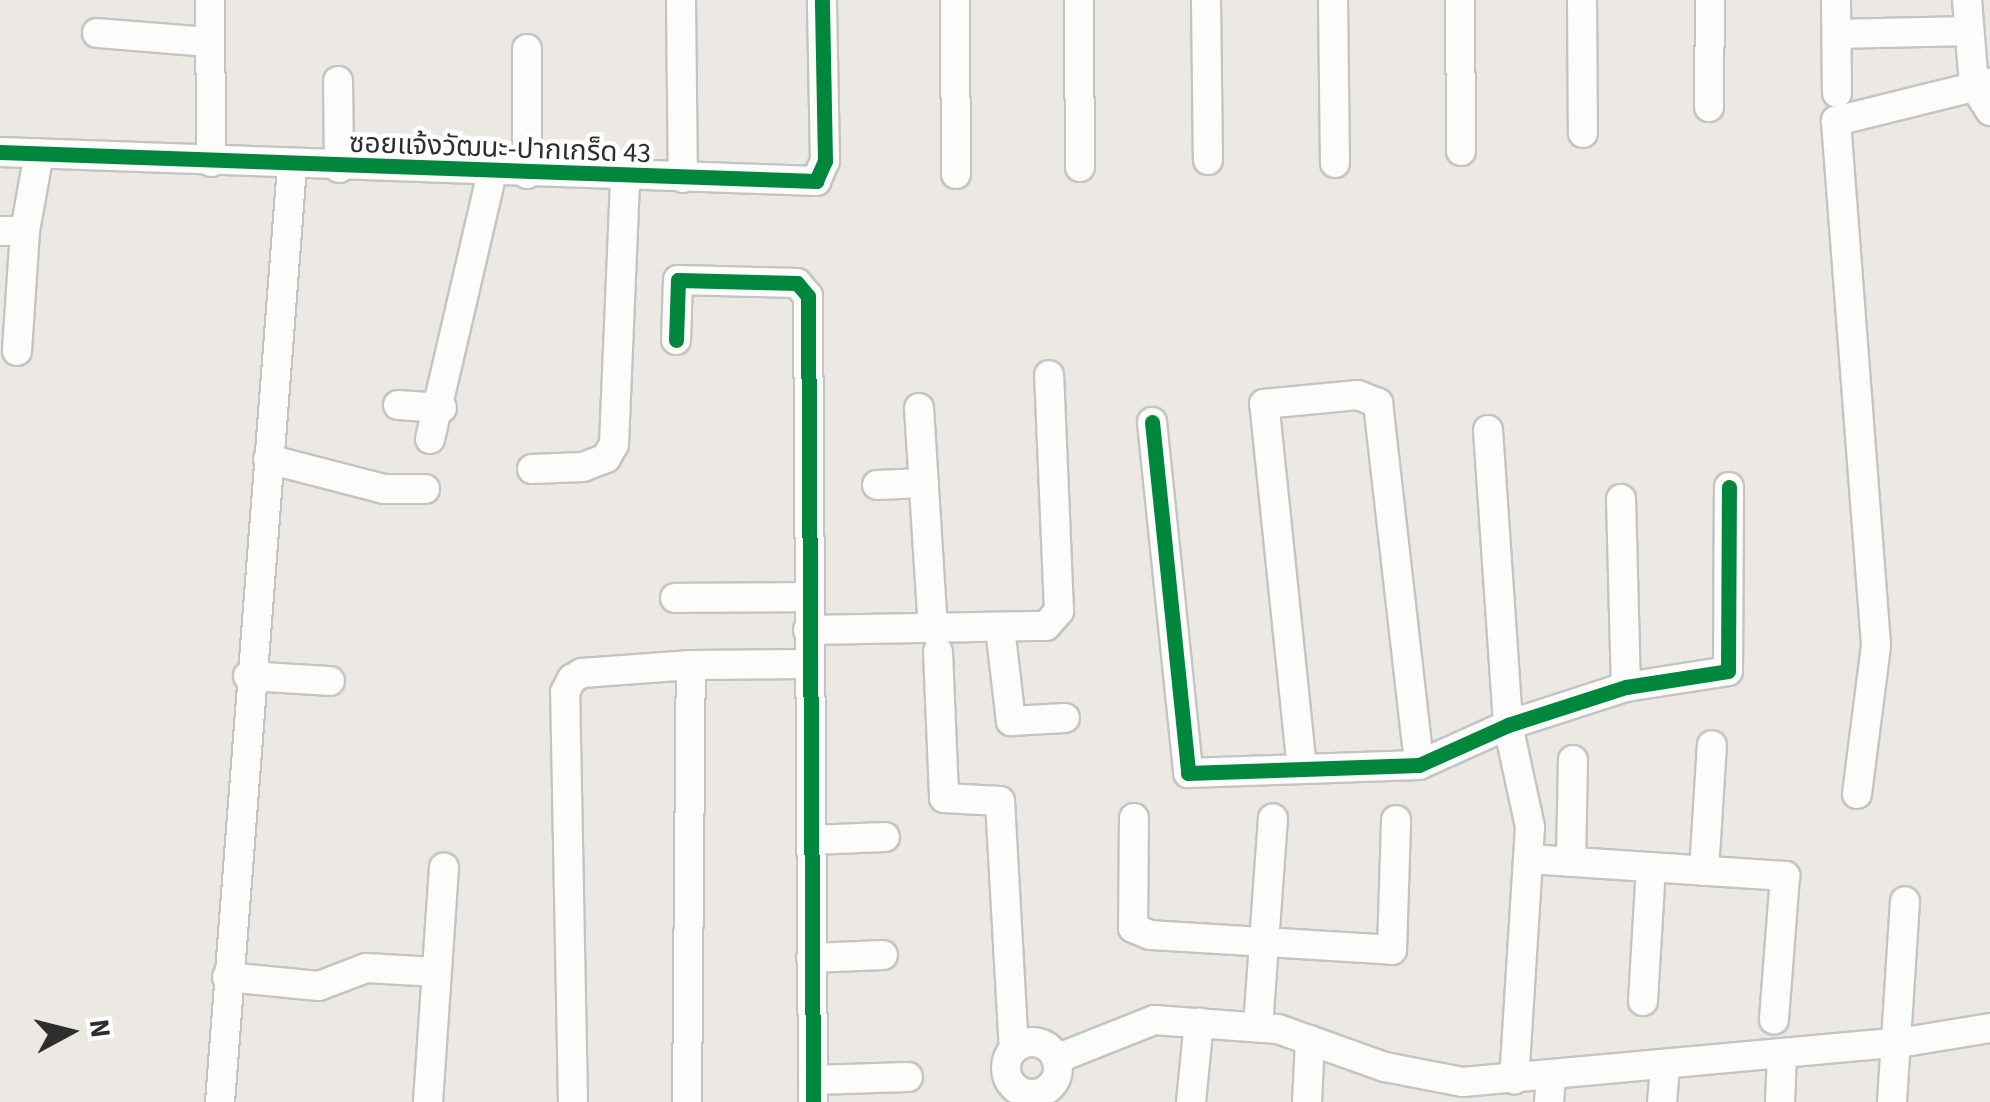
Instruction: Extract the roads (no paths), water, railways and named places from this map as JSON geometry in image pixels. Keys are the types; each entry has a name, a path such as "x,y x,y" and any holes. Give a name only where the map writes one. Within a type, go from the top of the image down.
{"street":[{"path":"210,0 211,162"},
{"path":"681,0 683,178"},
{"name":"ซอยแจ้งวัฒนะ-ปากเกร็ด 43","path":"0,152 339,168 816,181 825,161 822,0"},
{"path":"955,0 956,174"},
{"path":"1079,0 1080,167"},
{"path":"1206,0 1208,160"},
{"path":"1333,0 1335,163"},
{"path":"1460,0 1461,151"},
{"path":"1582,0 1583,133"},
{"path":"1709,107 1710,0"},
{"path":"1836,0 1837,93"},
{"path":"1967,0 1967,31 1990,110"},
{"path":"1836,34 1967,31"},
{"path":"98,33 210,42"},
{"path":"527,50 527,174"},
{"path":"338,81 339,168"},
{"path":"1857,794 1876,645 1836,121 1982,84"},
{"path":"17,351 13,231 39,154"},
{"path":"220,1102 248,676 292,166"},
{"path":"430,439 442,408 492,173"},
{"path":"532,469 582,467 606,458 614,444 625,176"},
{"path":"676,340 678,280 797,283 808,296 813,1091 908,1077"},
{"path":"808,630 936,641 1000,628 1046,626 1060,610 1050,374"},
{"path":"1302,769 1264,404 1358,394 1378,403 1420,765"},
{"path":"398,406 442,408"},
{"path":"919,408 944,798 1000,801 1014,1049 1006,1065 1016,1095 1032,1094 1154,1020 1258,1027 1310,1040 1430,1091 1514,1080 1550,1089 1664,1066 1896,1043 1990,1028"},
{"path":"1152,422 1188,773 1420,765 1508,725 1626,687 1728,671 1729,487"},
{"path":"1488,430 1508,725 1530,828 1514,1080"},
{"path":"268,459 384,488 425,488"},
{"path":"877,485 924,482"},
{"path":"1621,499 1626,687"},
{"path":"675,598 808,598"},
{"path":"1000,628 1011,721 1065,718"},
{"path":"573,1102 566,692 582,673 692,665 809,664"},
{"path":"688,1102 692,665"},
{"path":"248,676 330,681"},
{"path":"1704,871 1712,745"},
{"path":"1571,862 1573,760"},
{"path":"1134,818 1133,928 1150,935 1392,950 1396,820"},
{"path":"1258,1027 1273,819"},
{"path":"811,840 885,837"},
{"path":"1528,859 1786,876 1774,1020"},
{"path":"428,1102 444,868"},
{"path":"1643,1001 1651,868"},
{"path":"1892,1102 1905,901"},
{"path":"812,958 883,955"},
{"path":"227,977 319,986 366,968 436,972"},
{"path":"1191,1102 1199,1022"},
{"path":"1306,1102 1310,1040"},
{"path":"1014,1049 1038,1043 1054,1081"},
{"path":"1780,1102 1782,1054"},
{"path":"1662,1102 1664,1066"}]}
